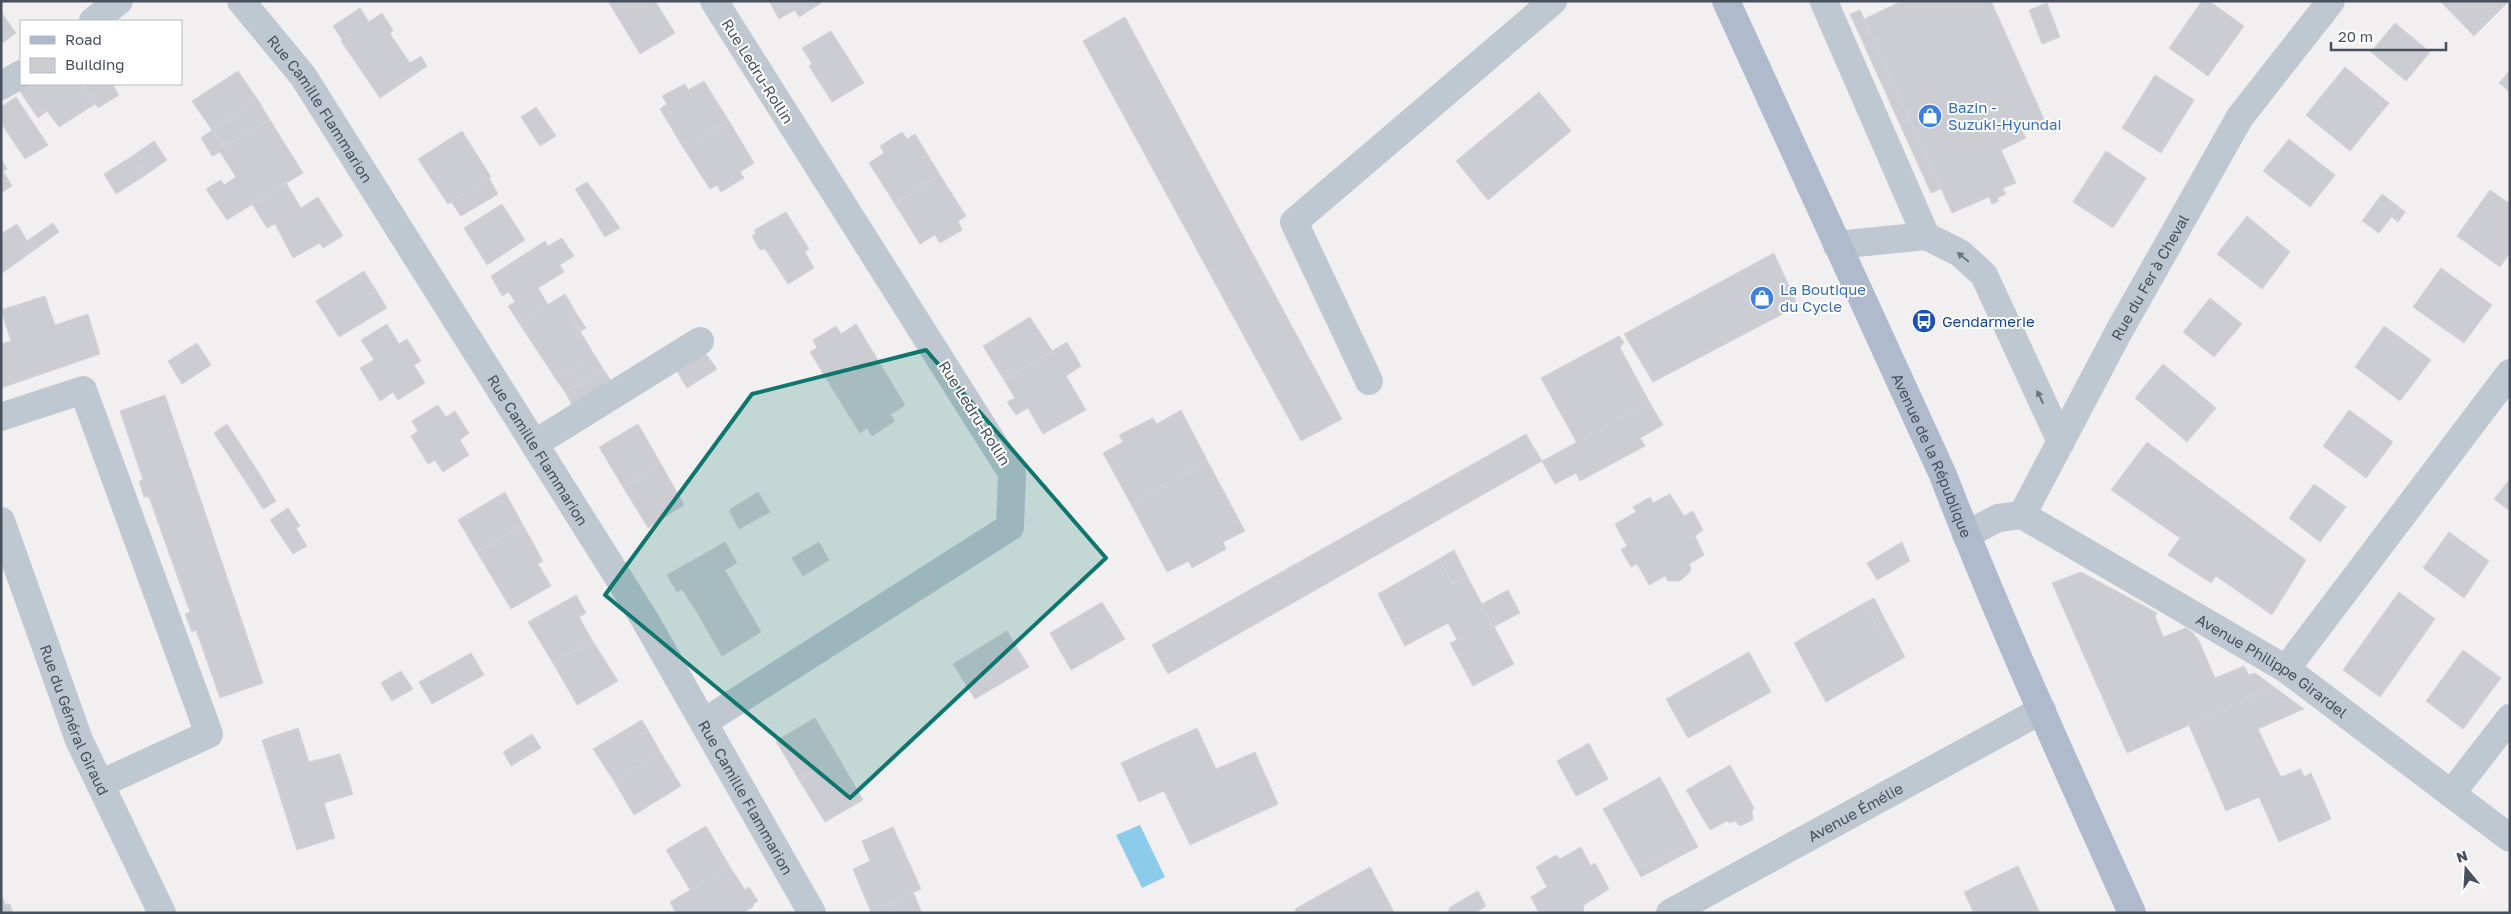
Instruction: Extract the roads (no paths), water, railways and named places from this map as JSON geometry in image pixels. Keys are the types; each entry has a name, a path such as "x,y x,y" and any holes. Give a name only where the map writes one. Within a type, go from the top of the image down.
{"main road":[{"name":"Avenue de la République","path":"1726,1 1943,475 1966,535 2132,913"}],"street":[{"path":"94,20 119,1"},
{"name":"Rue Camille Flammarion","path":"241,1 303,76 646,620 812,913"},
{"name":"Rue Ledru-Rollin","path":"704,722 1010,527 1012,473 714,1"},
{"path":"1369,381 1294,222 1553,1"},
{"path":"1826,1 1824,2 1926,236"},
{"name":"Rue du Fer à Cheval","path":"2022,515 2118,333 2240,117 2330,1"},
{"path":"1,86 20,75"},
{"path":"1837,245 1926,236 1960,253 1984,275 2060,442"},
{"path":"534,444 700,341"},
{"path":"2286,669 2510,373"},
{"path":"1,417 83,390 209,734 100,784"},
{"path":"1966,535 1998,518 2022,515"},
{"name":"Avenue Philippe Girardel","path":"2022,515 2286,669 2510,838"},
{"name":"Rue du Général Giraud","path":"1,521 79,740 162,913"},
{"name":"Avenue Émélie","path":"1670,913 2042,710"},
{"path":"2451,794 2510,718"}],"water":[{"path":"1140,825 1165,877 1142,888 1116,835"}],"place":[{"name":"Bazin - Suzuki-Hyundai","path":"1930,116"},
{"name":"La Boutique du Cycle","path":"1762,298"},
{"name":"Gendarmerie","path":"1924,321"}]}
